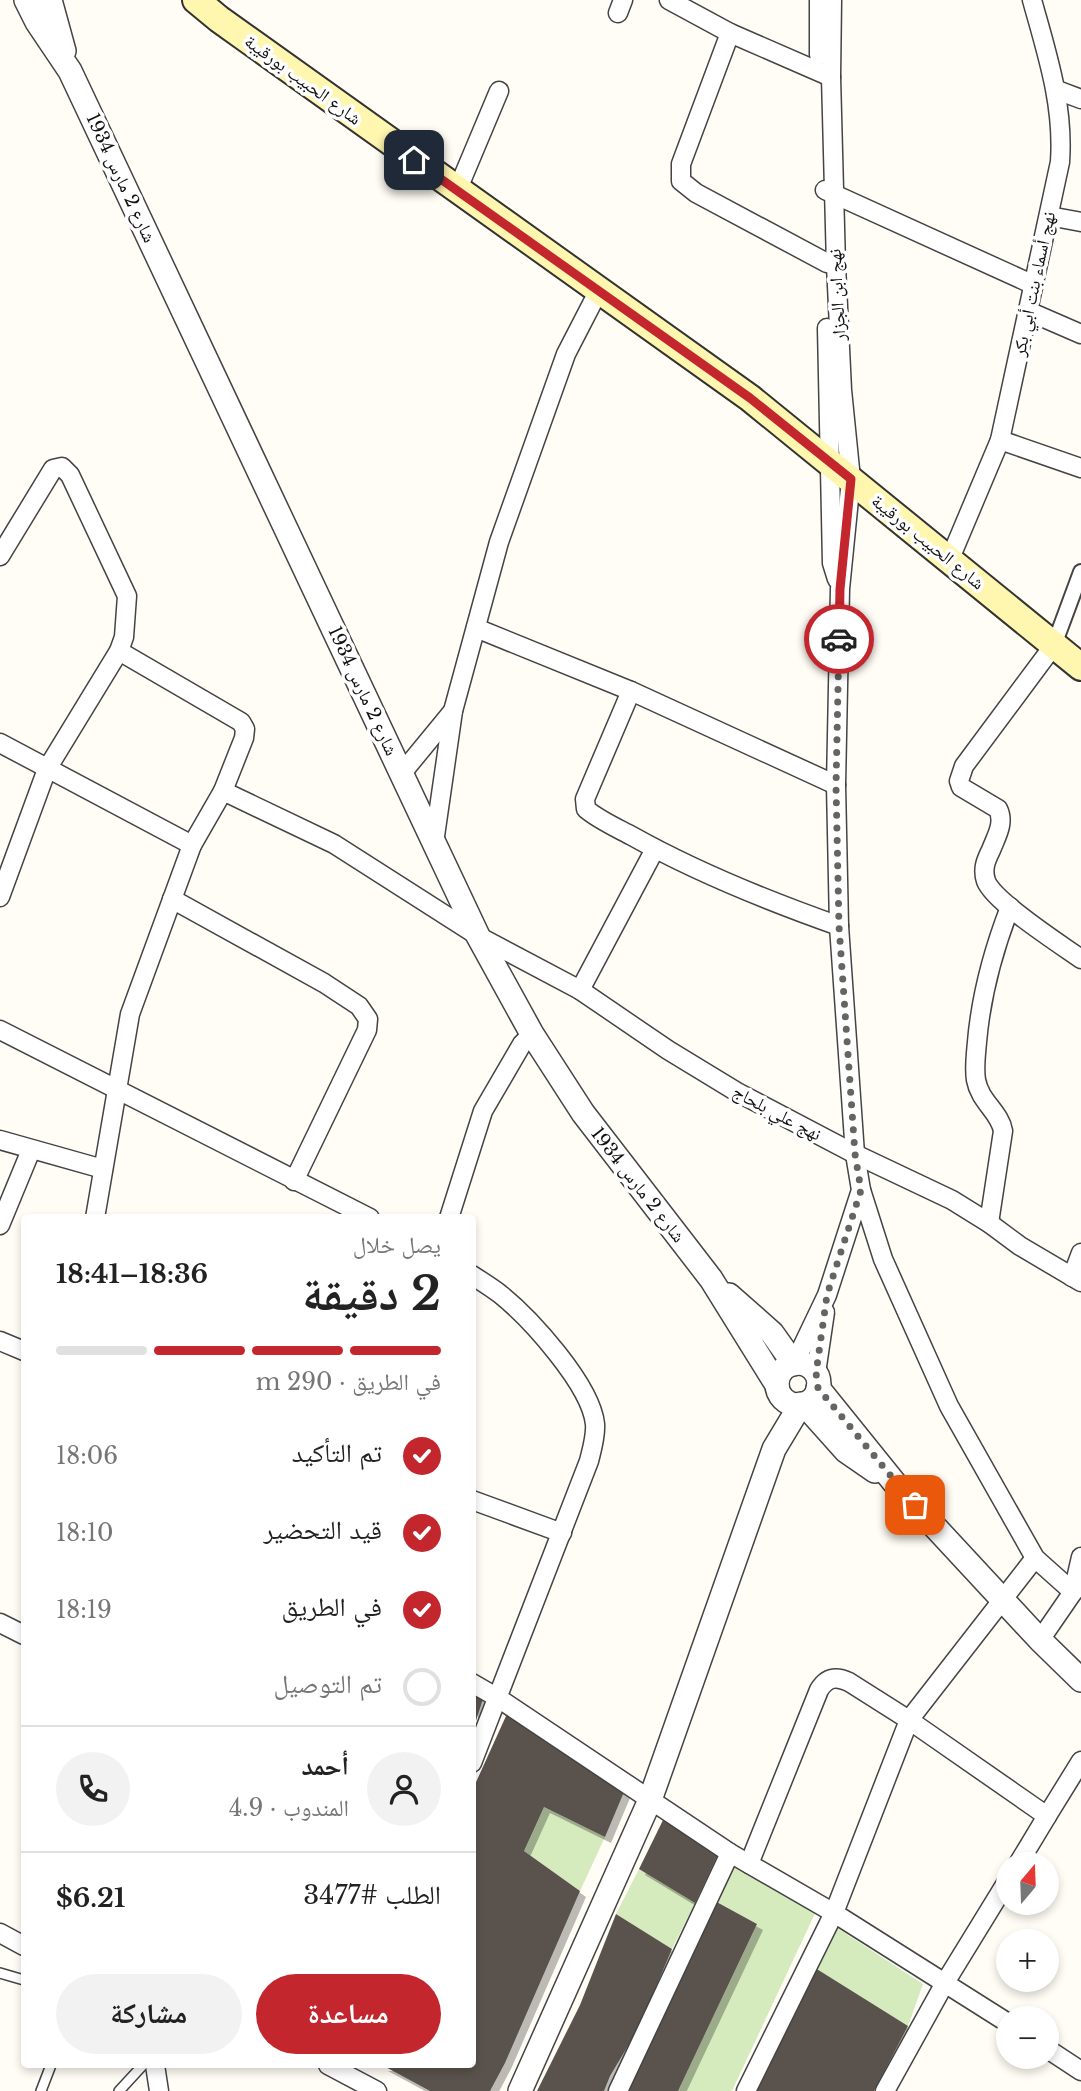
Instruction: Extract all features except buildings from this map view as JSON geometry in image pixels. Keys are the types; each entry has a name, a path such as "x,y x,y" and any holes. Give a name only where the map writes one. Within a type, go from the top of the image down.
{"main road":[{"name":"شارع الحبيب بورقيبة","path":"195,0 222,10 457,191 750,398 1081,667"}],"street":[{"name":"شارع 2 مارس 1934","path":"26,0 37,22 70,71 478,936 532,1034 583,1114 711,1279 779,1389"},
{"name":"شارع 2 مارس 1934","path":"50,0 70,71"},
{"path":"669,0 730,33 825,75"},
{"name":"نهج ابن الجزار","path":"819,0 825,75 831,264 829,460 832,563 840,589"},
{"name":"نهج ابن الجزار","path":"825,75 832,0"},
{"name":"نهج أسماء بنت أبي بكر","path":"950,561 1000,440 1059,162 1062,137 1057,90 1032,0"},
{"path":"730,33 681,164 681,181 696,194 831,264"},
{"path":"1057,90 1081,99"},
{"path":"457,191 499,91"},
{"path":"829,191 1034,285"},
{"path":"1049,216 1081,222"},
{"name":"نهج ابن الجزار","path":"827,1295 861,1190 855,1154 839,926 836,786 840,589 851,479 831,264"},
{"path":"434,844 453,711 499,542 566,354 599,290"},
{"path":"1028,311 1081,334"},
{"path":"1000,440 1081,468"},
{"path":"0,556 57,466 67,470 127,596 127,618 119,651 47,769 0,897"},
{"path":"1081,572 1054,645 964,766 959,781 961,787 999,810 1001,815 1001,825 984,866 989,889 1081,959"},
{"path":"476,628 631,691 836,786"},
{"path":"96,1214 130,1014 192,845 223,791 245,729 241,722 119,651"},
{"path":"631,691 584,804 591,813 655,849 762,898 839,926"},
{"path":"402,774 453,711"},
{"path":"0,743 192,845"},
{"name":"نهج علي بلحاج","path":"223,791 334,844 478,936 580,990 668,1051 737,1092 855,1154 952,1200 1020,1246 1077,1279"},
{"path":"580,990 655,849"},
{"path":"172,899 324,983 366,1013 369,1024 360,1048 294,1181"},
{"path":"989,1223 1003,1131 1002,1123 980,1093 976,1079 976,1058 980,1013 994,949 1010,907"},
{"path":"0,1030 362,1214"},
{"path":"450,1214 483,1111 522,1044 532,1034"},
{"path":"0,1140 103,1169"},
{"path":"0,1225 31,1150"},
{"path":"861,1190 883,1259 949,1406 1035,1558 1073,1592"},
{"path":"1077,1279 1081,1253"},
{"path":"476,1278 500,1294 526,1318 579,1384 591,1406 595,1424 589,1461 476,1753"},
{"name":"شارع 2 مارس 1934","path":"711,1279 772,1334 794,1364"},
{"path":"774,1449 782,1371 794,1364 827,1295"},
{"path":"520,2091 650,1800 774,1449 810,1392 827,1295"},
{"path":"0,1341 21,1350"},
{"path":"794,1364 806,1365 810,1392 1040,1640 1081,1680"},
{"path":"779,1389 789,1403 810,1392"},
{"path":"476,1501 562,1533"},
{"path":"1040,1640 1073,1592 1081,1557"},
{"path":"746,2091 834,1913 909,1720 1035,1558"},
{"path":"0,1623 21,1634"},
{"path":"749,1864 823,1684 833,1678 839,1678 909,1720 1047,1816"},
{"path":"476,1685 730,1853 946,1981 996,2015"},
{"path":"1025,1852 1081,1761"},
{"path":"618,2091 730,1853"},
{"path":"886,2091 946,1981 996,1900"},
{"path":"0,1933 21,1944"},
{"path":"1059,2057 1081,2071"},
{"path":"155,2068 159,2091"},
{"path":"334,2068 377,2091"}],"lane":[{"path":"0,1973 21,1979"},
{"path":"41,2091 50,2068"},
{"path":"119,2091 141,2068"}],"green space":[{"path":"544,1807 605,1837 580,1891 524,1851"},
{"path":"732,1863 818,1907 732,2091 678,2091 757,1924 713,1900"},
{"path":"639,1869 695,1903 672,1949 616,1914"},
{"path":"831,1924 923,1984 908,2026 812,1966"}],"way so far":[{"path":"839,639 836,786 839,926 855,1154 861,1190 827,1295 816,1373 818,1388 915,1505"}],"route":[{"path":"414,160 750,398 851,479 840,589 839,639"}]}
